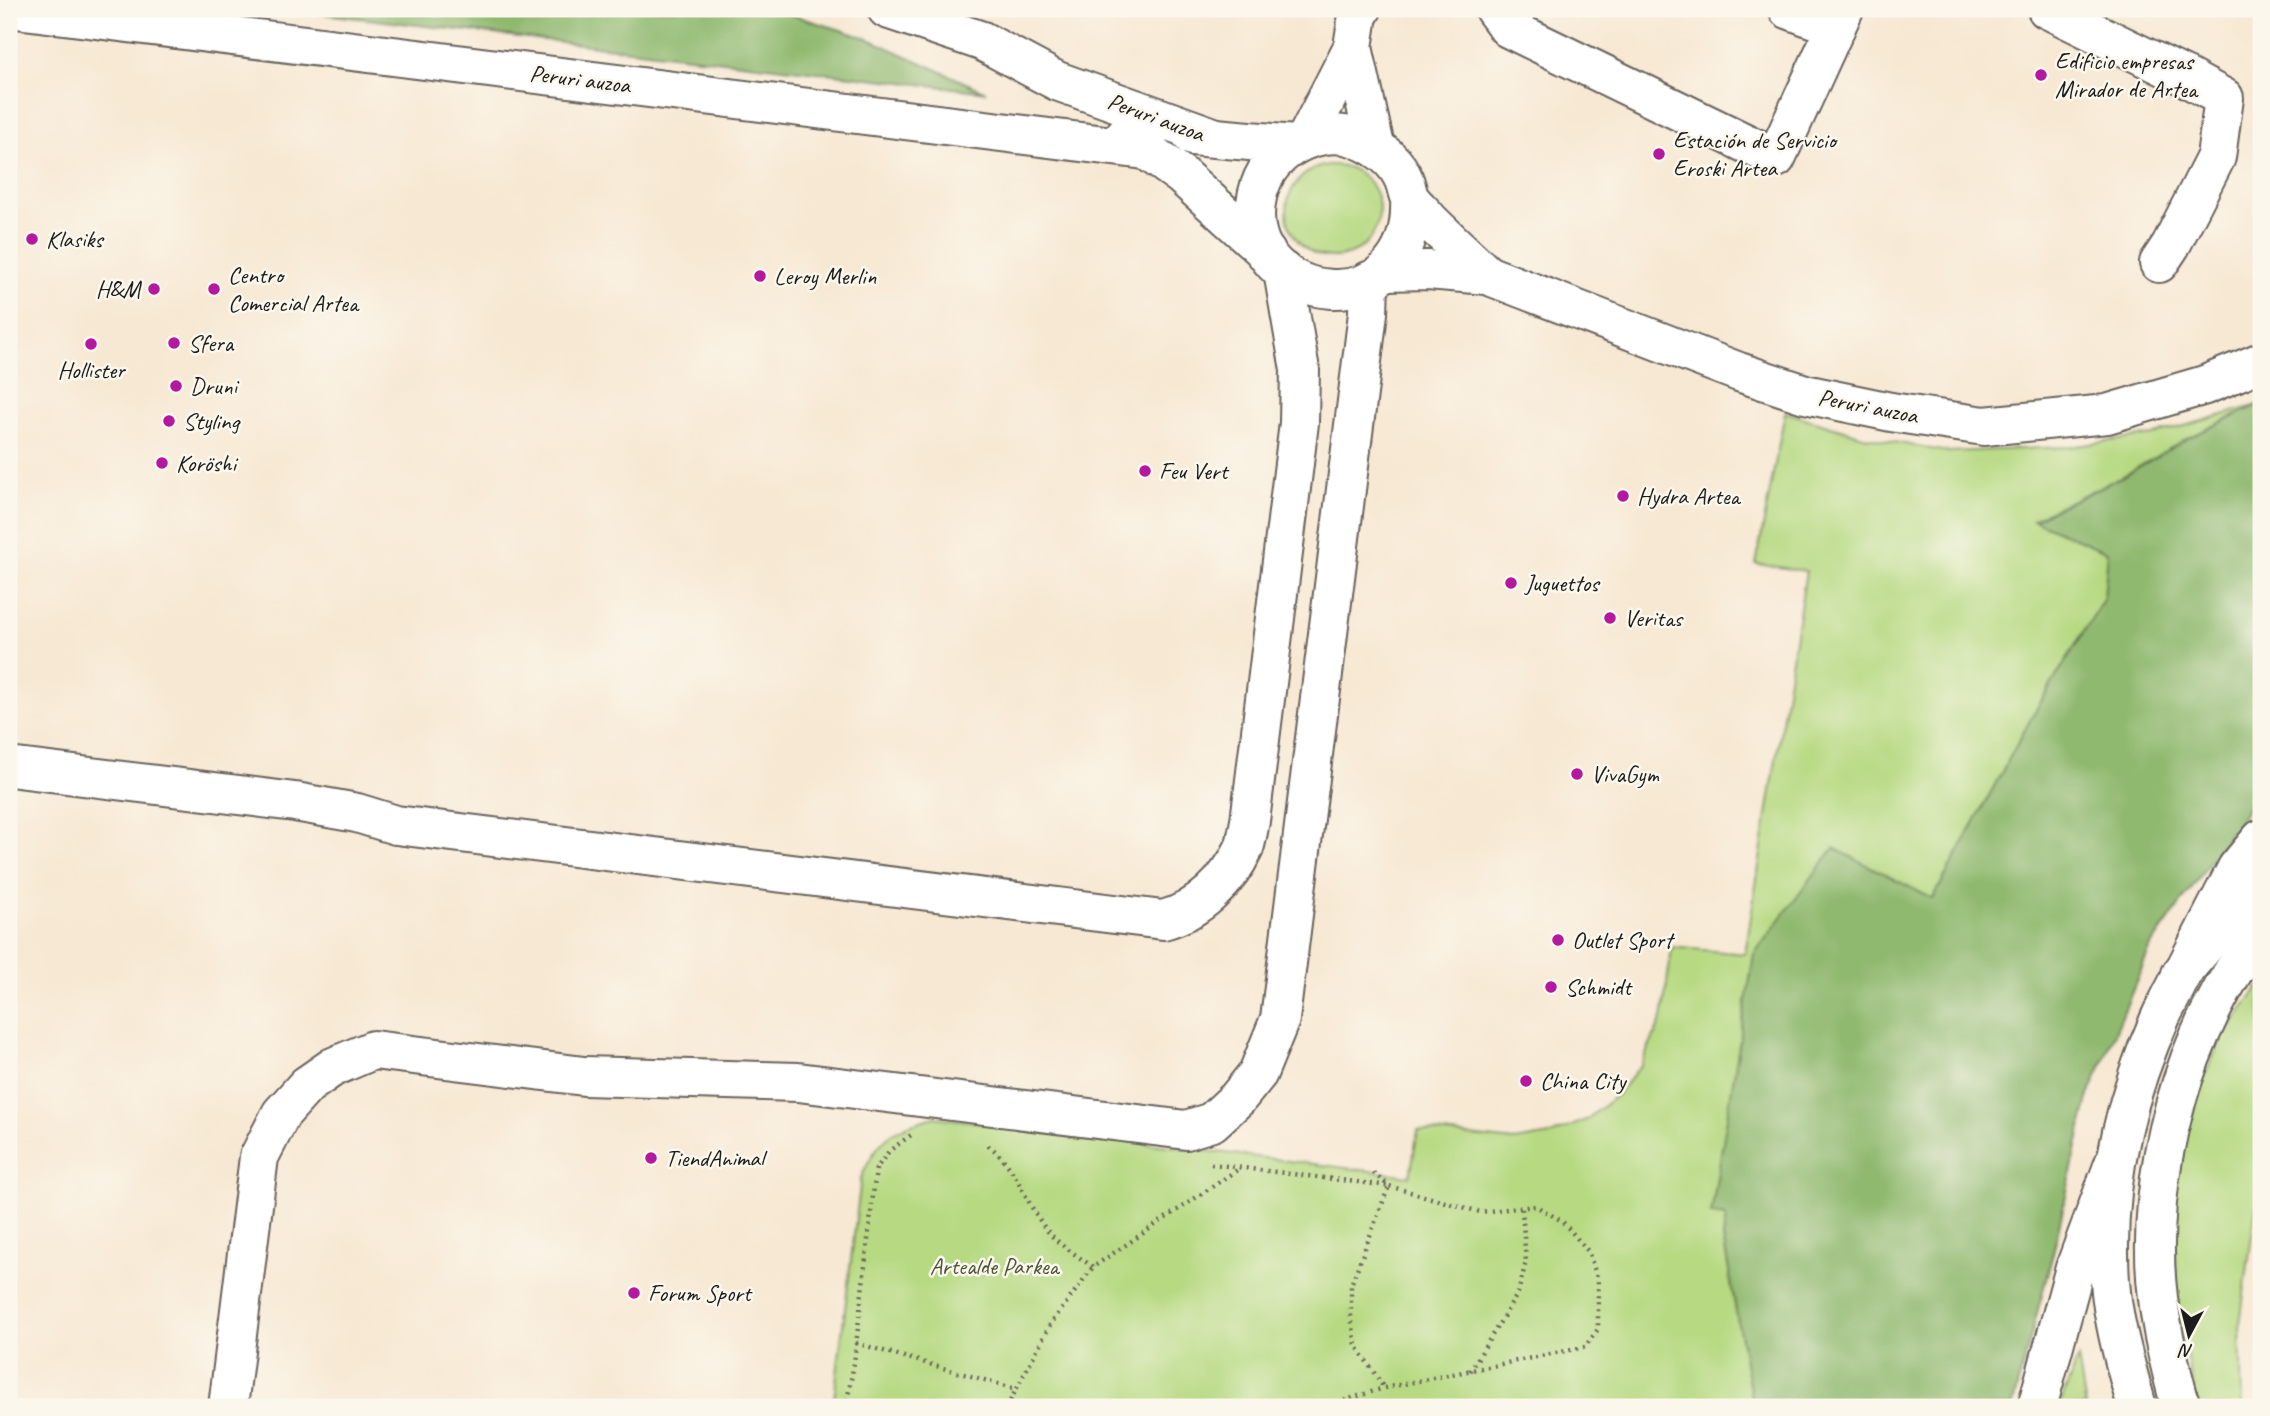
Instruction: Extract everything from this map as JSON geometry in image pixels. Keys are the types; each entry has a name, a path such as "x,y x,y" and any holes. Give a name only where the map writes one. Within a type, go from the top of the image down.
{"main road":[{"name":"Peruri auzoa","path":"16,9 1145,150"},
{"name":"Peruri auzoa","path":"887,9 982,41 1058,81 1216,138"},
{"path":"1301,142 1353,47 1358,15 1362,9"},
{"path":"1494,9 1508,28 1776,158 1840,18 1788,9"},
{"path":"2047,9 2224,98 2216,157 2159,263"},
{"path":"1353,47 1375,146"},
{"name":"Peruri auzoa","path":"1058,81 1181,175 1274,262"},
{"name":"Peruri auzoa","path":"1145,150 1154,138 1169,134 1301,142"},
{"path":"9,766 295,802 358,813 396,825 1163,920 1175,917 1216,889 1244,847 1250,821 1299,423 1300,370 1274,262 1258,232 1255,212 1258,192 1266,173 1278,156 1301,142 1329,134 1353,137 1375,146 1391,160 1404,178 1410,199 1411,219 1407,238 1398,256 1377,276 1352,288 1315,288 1298,282 1274,262"},
{"name":"Peruri auzoa","path":"1410,199 1487,275"},
{"name":"Peruri auzoa","path":"1377,276 1428,270 1487,275 1739,372 1805,394 1891,412 1984,426 2107,414 2205,385 2261,362"},
{"path":"228,1407 259,1157 281,1114 307,1085 333,1067 373,1050 584,1076 798,1082 1186,1130 1212,1122 1237,1099 1258,1073 1280,1019 1368,313 1377,276"},
{"path":"2037,1407 2075,1268 2115,1161 2129,1101 2151,1038 2236,868 2261,839"},
{"path":"2181,974 2261,879"},
{"path":"2181,1407 2167,1355 2157,1296 2156,1215 2164,1158 2176,1100 2196,1043 2221,991 2261,933"},
{"path":"2115,1161 2110,1212 2110,1281 2118,1335 2137,1407"}],"path":[{"path":"846,1407 876,1169 889,1151 907,1136 918,1133"},
{"path":"984,1142 1012,1168 1026,1199 1045,1229 1093,1268"},
{"path":"1201,1163 1389,1186 1480,1212 1536,1206 1562,1221 1588,1251 1598,1280 1598,1329 1585,1347 1384,1388 1324,1407"},
{"path":"1007,1407 1051,1325 1093,1268 1240,1168"},
{"path":"1371,1171 1389,1186"},
{"path":"1384,1388 1356,1345 1351,1315 1351,1285 1389,1186"},
{"path":"1470,1371 1518,1293 1526,1262 1522,1209"},
{"path":"856,1343 1016,1389"}],"green space":[{"path":"282,9 773,9 867,38 986,92"},
{"path":"1333,165 1351,168 1366,178 1376,193 1379,211 1376,229 1366,244 1351,254 1333,257 1315,254 1300,244 1290,229 1287,211 1290,193 1300,178 1315,168"},
{"name":"Artealde Parkea","path":"2261,404 2190,437 2125,475 2033,519 2108,552 2104,598 2034,713 1932,900 1711,1213 1726,1216 1723,1237 1753,1407 833,1407 861,1178 881,1143 909,1125 935,1117 1410,1176 1418,1130 1514,1141 1551,1135 1586,1120 1616,1096 1641,1065 1662,1019 1672,947 1745,954 1806,571 1756,564 1785,412 1867,437 1947,452 2070,447 2153,435"},
{"path":"2261,404 2261,789 2151,946 2088,1098 2053,1253 2012,1407 1753,1407 1723,1237 1726,1216 1711,1214 1754,954 1834,848 1933,899 2034,713 2104,599 2108,552 2033,520 2125,475 2190,437"},
{"path":"2261,984 2261,1191 2255,1212 2240,1324 2242,1407 2197,1407 2182,1335 2169,1207 2189,1109 2221,1040"},
{"path":"2078,1358 2086,1407 2059,1407"}],"place":[{"name":"Edificio empresas Mirador de Artea","path":"2041,75"},
{"name":"Estación de Servicio Eroski Artea","path":"1659,154"},
{"name":"Klasiks","path":"32,239"},
{"name":"Leroy Merlin","path":"760,276"},
{"name":"H&M","path":"154,289"},
{"name":"Centro Comercial Artea","path":"214,289"},
{"name":"Sfera","path":"174,343"},
{"name":"Hollister","path":"91,344"},
{"name":"Druni","path":"176,386"},
{"name":"Styling","path":"169,421"},
{"name":"Koröshi","path":"162,463"},
{"name":"Feu Vert","path":"1145,471"},
{"name":"Hydra Artea","path":"1623,496"},
{"name":"Juguettos","path":"1511,583"},
{"name":"Veritas","path":"1610,618"},
{"name":"VivaGym","path":"1577,774"},
{"name":"Outlet Sport","path":"1558,940"},
{"name":"Schmidt","path":"1551,987"},
{"name":"China City","path":"1526,1081"},
{"name":"TiendAnimal","path":"651,1158"},
{"name":"Forum Sport","path":"634,1293"}]}
